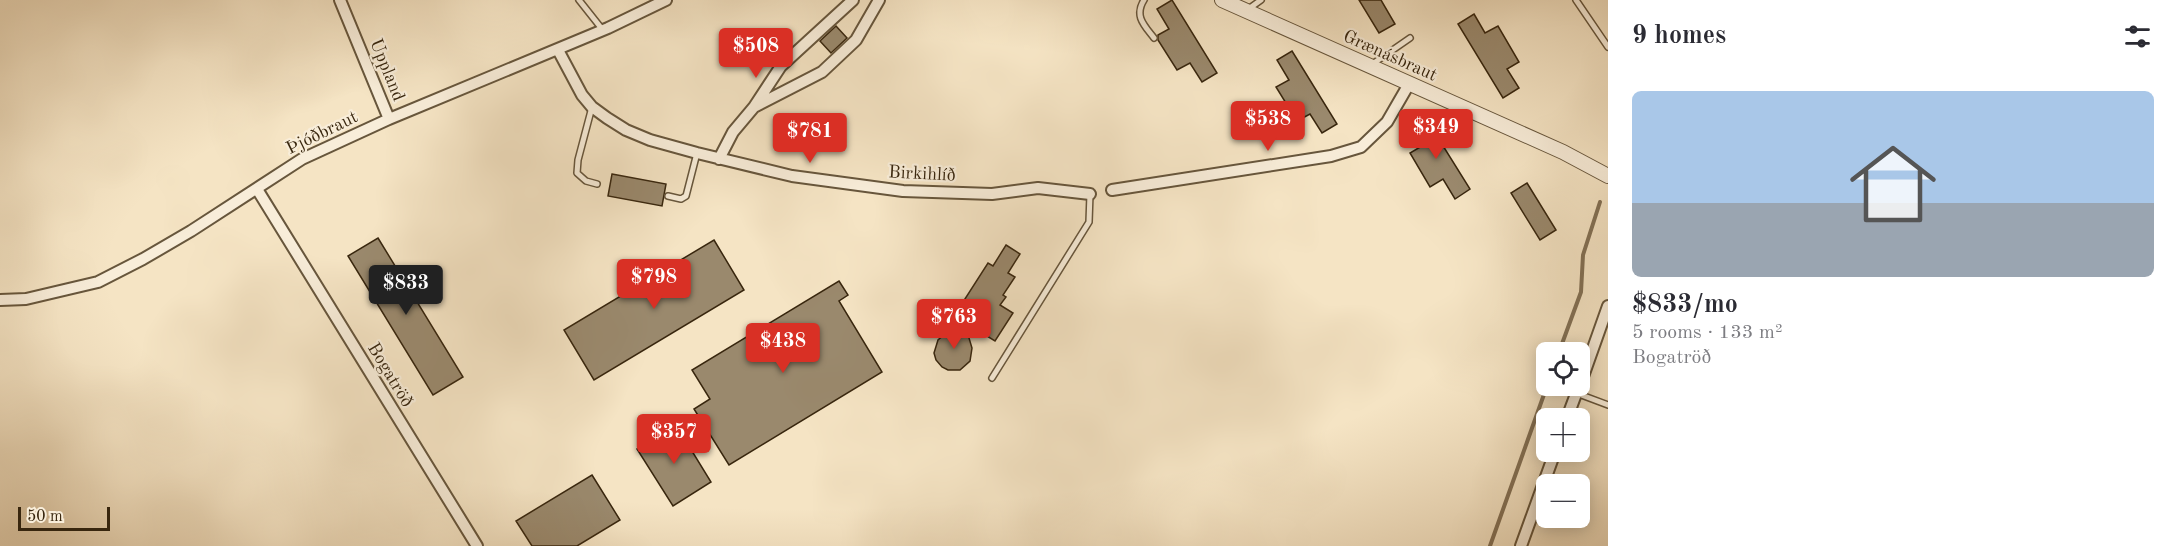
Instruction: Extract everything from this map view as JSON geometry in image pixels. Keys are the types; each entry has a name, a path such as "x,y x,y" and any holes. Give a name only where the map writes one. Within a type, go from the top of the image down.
{"street":[{"name":"Uppland","path":"340,0 389,119"},
{"name":"Þjóðbraut","path":"0,300 27,299 98,282 143,259 302,159 389,119 603,31 666,0"},
{"path":"719,159 733,132 754,107 781,66 853,0"},
{"path":"754,107 822,72 856,40 879,0"},
{"name":"Grænásbraut","path":"1222,0 1563,152 1608,176"},
{"name":"Birkihlíð","path":"558,50 582,95 592,107 626,130 650,140 719,159 792,176 903,191 992,194 1038,188 1090,194"},
{"path":"1112,190 1331,156 1361,147 1387,122 1409,84"},
{"name":"Bogatröð","path":"257,189 477,546"},
{"path":"1590,355 1608,306"},
{"path":"1521,546 1551,462"}],"lane":[{"path":"579,0 603,31"},
{"path":"1144,0 1139,17 1154,38"},
{"path":"1245,10 1261,0"},
{"path":"1576,0 1608,48"},
{"path":"1370,66 1410,38"},
{"path":"592,107 578,160 577,173 586,181 597,184"},
{"path":"668,196 681,199 686,196 697,153"},
{"path":"992,378 1089,222 1090,194"},
{"path":"1590,395 1608,405"}],"building":[{"path":"1172,0 1217,73 1202,82 1190,63 1177,70 1158,40 1158,35 1169,29 1157,9"},
{"path":"1359,0 1381,0 1395,24 1379,33"},
{"path":"1474,14 1485,33 1498,26 1519,62 1507,69 1519,88 1503,98 1458,24"},
{"path":"836,26 847,38 831,53 820,41"},
{"path":"1292,51 1337,124 1322,133 1310,114 1297,121 1276,87 1289,80 1277,60"},
{"path":"1425,117 1470,189 1455,199 1443,179 1430,187 1410,153 1422,146 1410,126"},
{"path":"612,174 666,184 662,206 608,196"},
{"path":"1527,183 1556,230 1540,240 1511,193"},
{"path":"378,238 463,377 433,395 348,256"},
{"path":"714,240 744,290 594,380 564,330"},
{"path":"1006,245 1020,254 1008,273 1015,277 1003,295 1006,297 1000,305 1013,313 995,341 954,316 988,263 993,266"},
{"path":"839,281 848,295 839,301 882,372 729,465 694,409 710,399 692,370"},
{"path":"966,328 972,348 970,361 960,370 948,370 942,367 934,353 938,340 945,334"},
{"path":"676,425 711,482 673,506 637,449"},
{"path":"592,475 620,520 577,546 532,546 516,521"}],"waterway":[{"path":"1563,342 1581,292 1583,255 1600,202"},
{"path":"1490,546 1543,396"}]}
